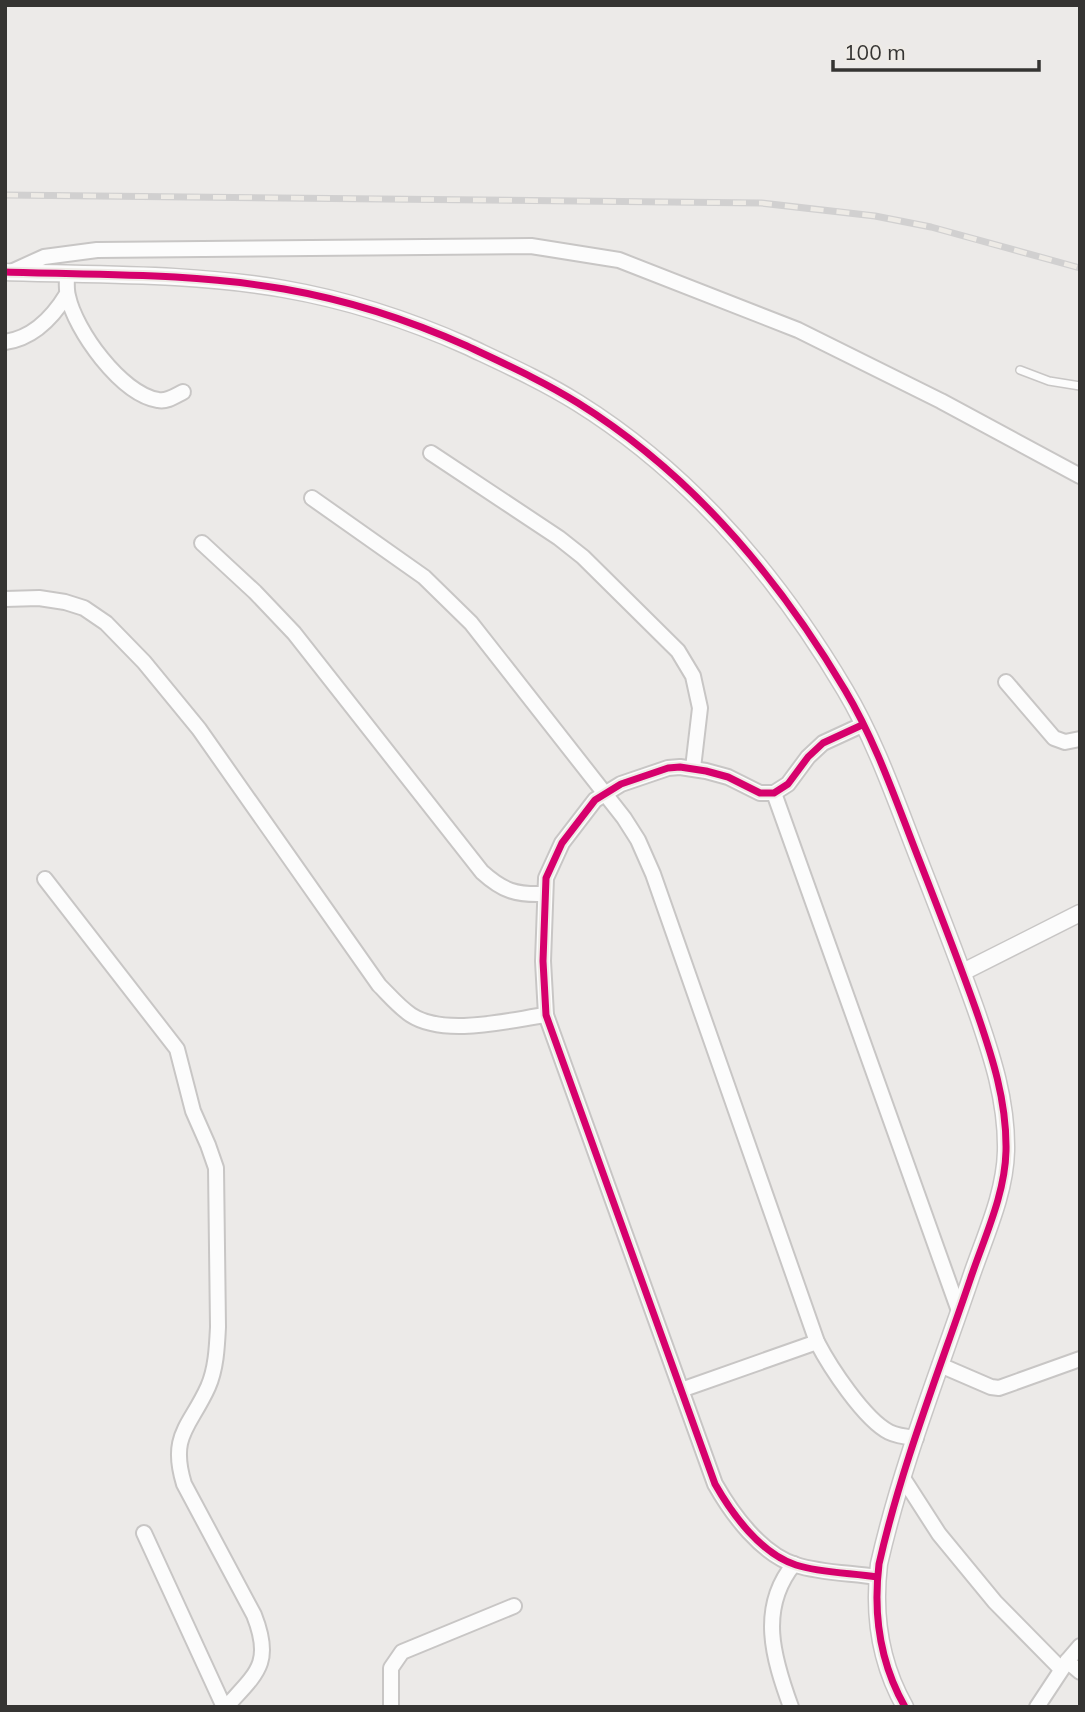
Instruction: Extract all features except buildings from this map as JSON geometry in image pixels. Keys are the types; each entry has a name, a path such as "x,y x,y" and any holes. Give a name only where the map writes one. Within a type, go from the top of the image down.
{"street":[{"path":"8,272 44,257 97,250 531,246 619,260 798,330 941,401 1080,476"},
{"path":"8,272 149,275 277,288 320,296 388,315 444,336 540,380 588,410 653,457 725,527 769,577 808,631 848,694 881,764 963,972 997,1076 1006,1130 1006,1150 997,1206 903,1478 877,1577 877,1613 884,1656 905,1707"},
{"path":"66,274 67,294 87,338 102,360 141,394 156,400 166,400 183,392"},
{"path":"5,342 34,332 57,310 67,294"},
{"path":"431,453 559,537 583,557 678,651 693,676 700,708 692,768"},
{"path":"312,498 424,577 450,601 471,623 624,818 638,840 653,874 817,1342 836,1375 878,1425 891,1433 916,1438"},
{"path":"202,543 294,633 482,872 500,887 520,895 544,894"},
{"path":"5,599 39,598 65,602 84,608 106,623 200,729 379,985 411,1015 424,1021 463,1026 546,1014"},
{"path":"1006,682 1054,738 1065,743 1080,739"},
{"path":"862,725 823,743 808,757 788,784 774,793 760,793 728,777 680,767 621,784 603,794 587,808 562,842 546,878 543,961 546,1014 715,1484 739,1522 755,1537 794,1564 877,1577"},
{"path":"774,793 959,1311"},
{"path":"45,879 177,1049 193,1111 214,1158 218,1327 216,1354 209,1384 185,1426 178,1452 184,1484 254,1615 261,1638 263,1655 260,1668 225,1707 144,1533"},
{"path":"963,972 1080,913"},
{"path":"681,1390 817,1342"},
{"path":"940,1365 999,1388 1080,1359"},
{"path":"903,1478 939,1534 995,1602 1064,1665 1080,1672"},
{"path":"791,1707 773,1648 772,1630 781,1580 794,1564"},
{"path":"391,1707 391,1668 402,1652 514,1606"},
{"path":"1037,1707 1064,1665 1080,1646"}],"lane":[{"path":"1020,370 1049,382 1080,386"}],"railway":[{"path":"5,195 761,203 875,216 931,227 1080,268"}],"cycle path":[{"path":"5,272 180,277 284,289 377,312 467,346 538,380 578,403 658,461 728,530 761,568 819,648 845,690 876,751 940,914 993,1062 1006,1132 1005,1167 998,1200 909,1456 879,1564 877,1601 880,1638 896,1690 905,1707"},
{"path":"862,725 823,743 808,757 788,784 774,793 760,793 728,777 680,767 668,768 621,784 595,800 562,843 546,878 543,961 546,1015 715,1484 749,1532 783,1560 816,1570 877,1577"}]}
